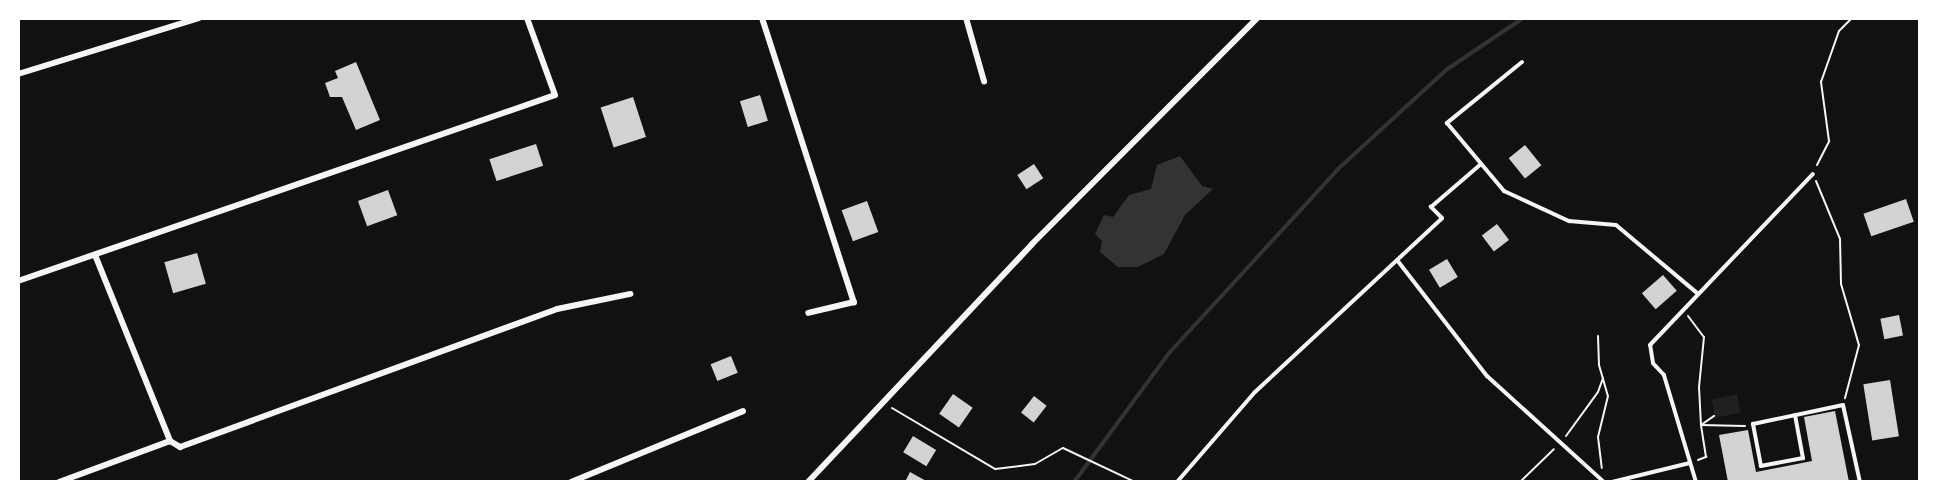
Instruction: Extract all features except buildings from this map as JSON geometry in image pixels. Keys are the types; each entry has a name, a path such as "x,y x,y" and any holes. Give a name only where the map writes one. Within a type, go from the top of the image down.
{"street":[{"path":"18,74 199,18"},
{"path":"18,281 555,95 527,18"},
{"path":"762,18 855,302 808,313"},
{"path":"966,18 984,81"},
{"path":"808,482 886,402 1032,244 1257,18"},
{"path":"95,255 170,441 180,447 557,309 630,294"},
{"path":"571,482 743,411"},
{"path":"59,482 170,441"}],"lane":[{"path":"1522,62 1447,123 1504,191 1569,221 1616,225 1698,293"},
{"path":"1177,482 1255,392 1442,218 1431,207 1481,164"},
{"path":"1696,482 1664,375 1653,363 1650,345 1682,308 1813,174"},
{"path":"1396,260 1487,376 1604,482"},
{"path":"1795,415 1803,458 1761,466 1754,426 1795,415 1843,405 1860,482"},
{"path":"1612,482 1690,463"}],"path":[{"path":"1843,405 1859,345 1841,284 1840,239 1813,174 1828,141 1821,82 1839,31 1852,18"},
{"path":"1682,308 1704,337 1699,387 1706,457 1690,463"},
{"path":"1598,336 1599,364 1608,396 1598,437 1604,475"},
{"path":"1520,482 1561,443 1598,392 1604,376"},
{"path":"886,402 902,417 995,469 1035,464 1063,448 1135,482"},
{"path":"1701,425 1714,416"},
{"path":"1701,425 1754,426"}],"shaded area":[{"path":"1180,156 1202,186 1213,189 1185,215 1164,254 1138,267 1118,267 1100,252 1102,241 1095,234 1104,215 1113,217 1129,195 1151,189 1157,165"},
{"path":"1737,394 1741,413 1716,418 1712,399"}],"waterway":[{"path":"1074,482 1170,352 1338,169 1446,70 1523,18"}]}
